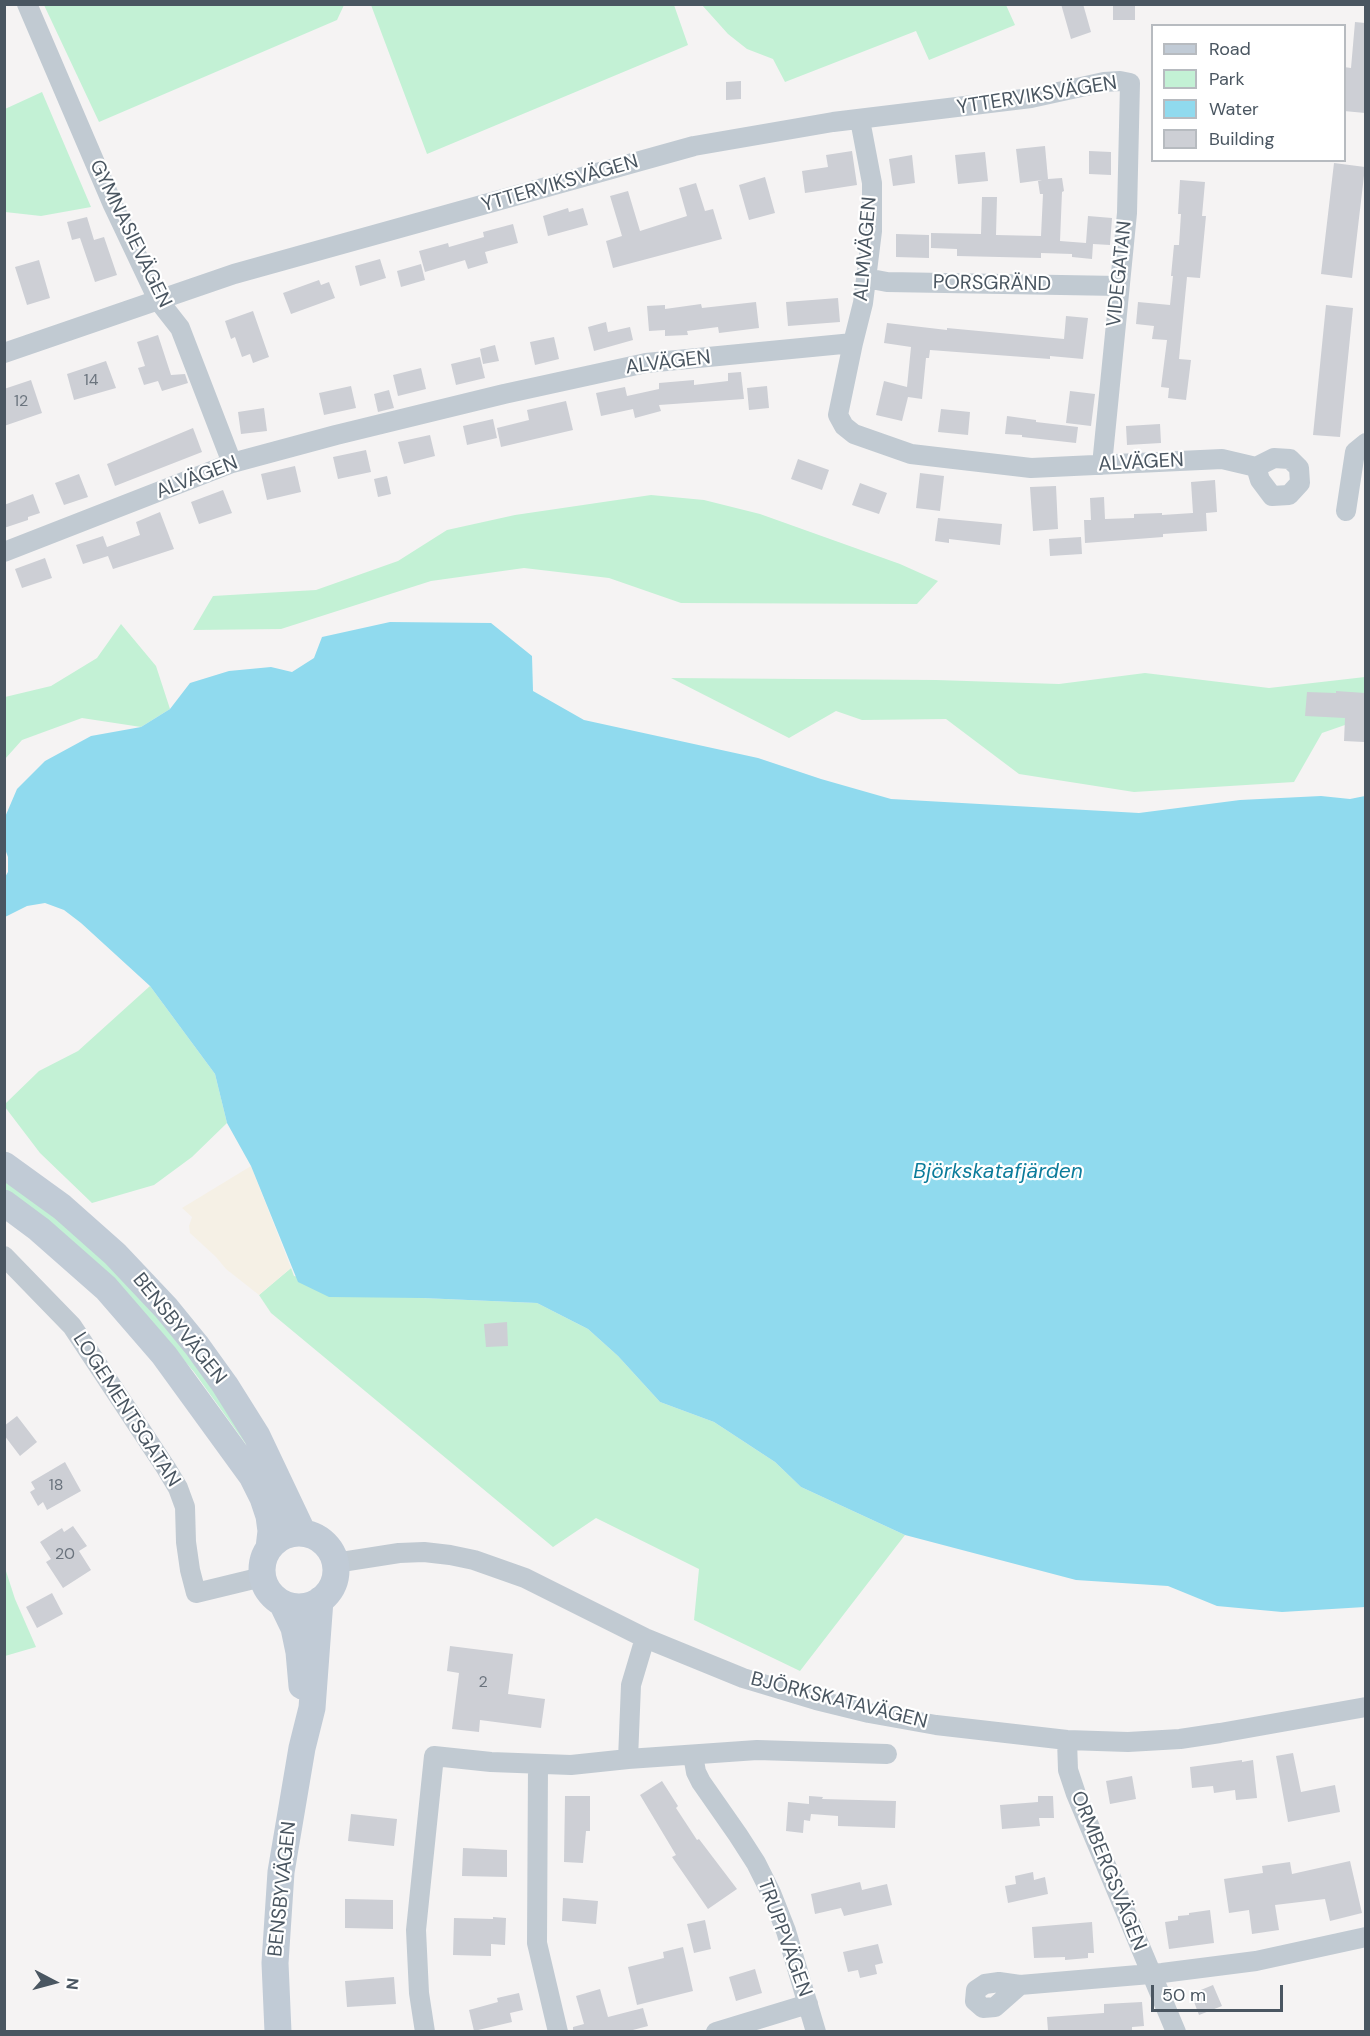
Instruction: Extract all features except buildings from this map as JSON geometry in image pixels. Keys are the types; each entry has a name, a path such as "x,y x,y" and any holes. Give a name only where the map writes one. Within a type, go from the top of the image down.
{"main road":[{"name":"BENSBYVÄGEN","path":"4,1165 62,1208 115,1254 198,1346 256,1436 303,1533"},
{"name":"BENSBYVÄGEN","path":"4,1203 39,1229 106,1288 164,1355 252,1476 269,1516 271,1531 269,1548"},
{"path":"303,1533 325,1544 335,1563 335,1576 332,1586 320,1600 301,1607 282,1603 269,1592 262,1577 264,1558 269,1548 278,1539 303,1533"},
{"name":"BENSBYVÄGEN","path":"278,2031 275,1940 281,1872 312,1708 320,1600"},
{"name":"BENSBYVÄGEN","path":"282,1603 294,1628 302,1672 303,1748"}],"street":[{"name":"GYMNASIEVÄGEN","path":"27,4 113,205 158,300 180,328 231,464"},
{"name":"YTTERVIKSVÄGEN","path":"4,353 234,274 694,146 860,120 1031,98 1104,82 1130,83"},
{"name":"VIDEGATAN","path":"1102,465 1127,213 1130,83"},
{"name":"ALMVÄGEN","path":"853,343 863,303 872,231 872,183 860,120"},
{"name":"PORSGRÄND","path":"866,279 887,282 1119,286"},
{"name":"ALVÄGEN","path":"4,552 231,464 336,435 646,363 853,343 838,416 844,426 854,434 911,454 1031,468 1222,459 1256,467"},
{"path":"1346,511 1354,452 1365,442"},
{"name":"LOGEMENTSGATAN","path":"4,1256 72,1326 178,1488 185,1507 186,1542 196,1593 262,1577"},
{"name":"BJÖRKSKATAVÄGEN","path":"335,1563 424,1552 474,1560 525,1578 645,1638 743,1678 848,1707 936,1725 1067,1740 1128,1742 1180,1739 1365,1707"},
{"path":"628,1758 631,1685 645,1638"},
{"name":"ORMBERGSVÄGEN","path":"1067,1740 1068,1770 1076,1794 1176,2031"},
{"path":"425,2031 416,1930 434,1756 538,1765 588,1764 628,1758 757,1750 887,1754"},
{"name":"TRUPPVÄGEN","path":"693,1755 696,1772 701,1782 738,1835 771,1893 786,1931 816,2031"},
{"path":"538,1765 537,1943 558,2031"},
{"path":"1020,1985 1256,1961 1365,1937"},
{"path":"716,2031 808,2004"}],"green space":[{"path":"44,5 344,5 337,20 99,122"},
{"path":"371,5 674,5 688,45 427,154"},
{"path":"702,5 1006,5 1015,25 929,60 916,31 785,82 773,59 747,49 728,34"},
{"path":"42,92 91,207 41,216 5,212 5,109"},
{"path":"651,495 704,500 760,514 900,564 938,581 917,604 681,603 609,578 524,568 431,581 281,629 193,630 213,596 316,590 398,561 447,530 515,515"},
{"path":"121,624 156,666 170,709 141,727 82,718 22,740 5,759 5,697 51,686 97,658"},
{"path":"1145,673 1269,688 1365,677 1365,718 1322,733 1294,782 1134,792 1019,774 946,719 862,720 836,711 789,738 671,678 936,680 1059,684"},
{"path":"150,986 215,1074 227,1123 192,1157 154,1185 92,1203 40,1153 5,1104 39,1071 78,1051"},
{"path":"4,1178 44,1208 117,1272 202,1368 266,1472 194,1372 148,1318 39,1216 5,1189"},
{"path":"291,1268 294,1276 422,1298 537,1303 588,1329 618,1356 660,1402 714,1422 775,1462 801,1487 905,1535 800,1671 694,1620 699,1569 596,1518 553,1547 271,1313 259,1295"},
{"path":"5,1568 15,1599 36,1647 5,1656"}],"sand":[{"path":"251,1166 291,1268 259,1295 226,1269 190,1233 189,1226 192,1217 182,1208"}],"water":[{"name":"Björkskatafjärden","path":"390,622 491,623 532,656 533,691 584,720 758,758 891,799 1139,813 1240,800 1321,796 1350,799 1365,796 1365,1607 1282,1612 1217,1606 1168,1586 1076,1580 905,1535 801,1487 775,1462 714,1422 660,1402 618,1356 588,1329 537,1303 329,1297 298,1282 251,1166 227,1123 215,1074 150,986 64,910 45,903 27,906 5,917 5,877 8,872 8,857 5,849 5,817 17,789 45,761 91,736 141,727 170,709 190,683 229,671 271,667 292,672 314,658 322,637"}]}
